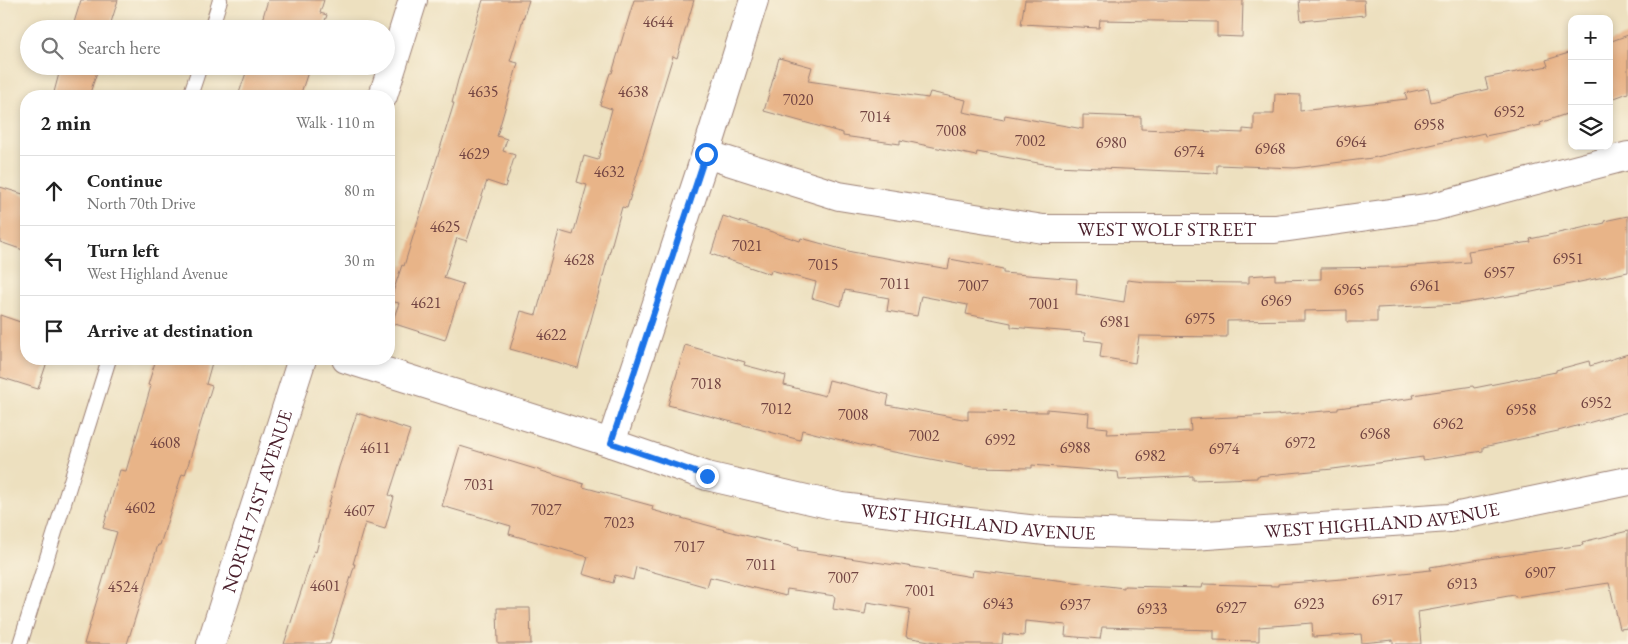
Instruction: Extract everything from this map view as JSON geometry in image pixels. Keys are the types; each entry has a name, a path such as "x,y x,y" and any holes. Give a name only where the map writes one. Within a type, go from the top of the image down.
{"street":[{"path":"395,58 413,0"},
{"path":"611,443 706,154 754,0"},
{"path":"385,90 390,75"},
{"name":"WEST WOLF STREET","path":"706,154 839,196 1043,229 1275,229 1433,207 1628,156"},
{"name":"NORTH 71ST AVENUE","path":"211,644 300,365"},
{"name":"WEST HIGHLAND AVENUE","path":"365,365 611,443 707,476 841,507 1046,531 1193,536 1449,518 1628,481"}],"lane":[{"path":"214,20 220,0"},
{"path":"192,90 197,75"},
{"path":"20,644 107,365"}],"building":[{"path":"81,0 118,0 112,20 75,20"},
{"path":"268,0 324,0 320,13 327,15 325,20 262,20"},
{"path":"483,0 529,0 510,61 518,63 497,136 507,139 503,151 515,155 505,187 487,181 467,241 457,238 444,278 463,284 445,340 395,324 395,314 399,303 395,302 395,286 402,265 404,266 454,103 452,103"},
{"path":"634,0 694,0 677,58 673,56 627,208 622,207 578,368 510,349 521,311 536,315 559,231 573,235 587,185 577,182 584,156 598,160 612,109 600,105 610,73 612,73"},
{"path":"1025,0 1243,0 1242,37 1217,36 1217,22 1100,20 1099,28 1021,24"},
{"path":"1299,0 1364,0 1365,15 1301,21"},
{"path":"1628,35 1628,93 1613,99 1613,60 1613,41"},
{"path":"1568,53 1568,113 1540,123 1541,125 1485,136 1484,133 1372,158 1295,168 1217,165 1217,173 1055,166 977,152 976,156 900,140 900,144 843,136 843,133 764,111 779,58 812,67 808,81 928,98 930,92 966,100 963,112 1004,120 1005,115 1083,129 1083,115 1141,117 1141,129 1243,133 1243,129 1254,130 1254,114 1274,114 1275,94 1300,95 1300,111 1407,99 1405,93 1428,88 1431,102 1488,89 1485,78 1548,66 1546,60"},
{"path":"59,75 96,75 91,90 55,90"},
{"path":"245,75 307,75 302,90 240,90"},
{"path":"0,187 20,193 20,249 0,242"},
{"path":"723,216 800,241 801,238 852,252 948,269 950,259 1003,269 1003,273 1077,279 1076,294 1124,302 1127,280 1145,282 1249,283 1249,276 1275,274 1275,280 1321,279 1321,268 1397,267 1470,262 1468,251 1531,242 1530,239 1605,223 1604,221 1628,216 1628,272 1527,293 1459,304 1377,308 1377,322 1347,322 1347,310 1304,311 1304,320 1227,321 1227,337 1139,336 1135,363 1100,357 1102,342 1084,340 1085,333 1011,327 1011,323 966,314 968,305 921,296 917,316 887,311 889,298 845,290 841,306 812,298 816,282 771,270 770,274 711,254"},
{"path":"0,315 20,322 20,365 46,365 38,389 0,377"},
{"path":"685,345 745,362 744,365 786,376 784,385 825,396 829,380 889,395 887,405 968,420 968,411 1047,412 1047,409 1089,413 1088,426 1108,428 1107,434 1191,431 1190,419 1338,410 1338,408 1414,398 1413,395 1473,386 1474,388 1556,372 1556,370 1589,361 1590,366 1628,354 1628,412 1558,431 1483,447 1483,451 1423,460 1423,457 1333,469 1257,476 1257,478 1193,480 1193,476 1119,480 1118,472 1032,465 1032,468 972,467 868,447 802,430 800,440 668,405"},
{"path":"154,365 211,365 206,384 212,386 185,475 182,474 127,644 84,644 117,532 103,528 120,470 126,471 151,386 148,385"},
{"path":"357,413 410,430 389,495 394,497 385,529 365,523 353,564 355,564 330,644 284,644 314,551 316,552 339,467"},
{"path":"460,446 584,484 583,487 653,506 652,510 798,548 797,550 972,577 973,570 1124,588 1124,586 1202,588 1203,584 1278,586 1278,584 1431,570 1430,567 1583,545 1582,542 1628,531 1628,628 1620,629 1609,583 1515,597 1514,595 1418,612 1421,644 1393,644 1393,640 1362,643 1361,634 1313,637 1312,623 1259,627 1259,641 1214,640 1214,630 1102,627 1100,639 1065,636 1066,625 1025,621 1024,636 1003,634 1002,644 947,644 906,637 910,609 867,602 865,614 833,609 835,596 787,589 786,596 710,577 707,587 636,567 633,580 615,575 613,583 583,574 588,557 509,534 511,526 442,506"},
{"path":"497,608 530,608 531,644 498,644"}],"route":[{"path":"706,154 611,443 707,476"}]}
